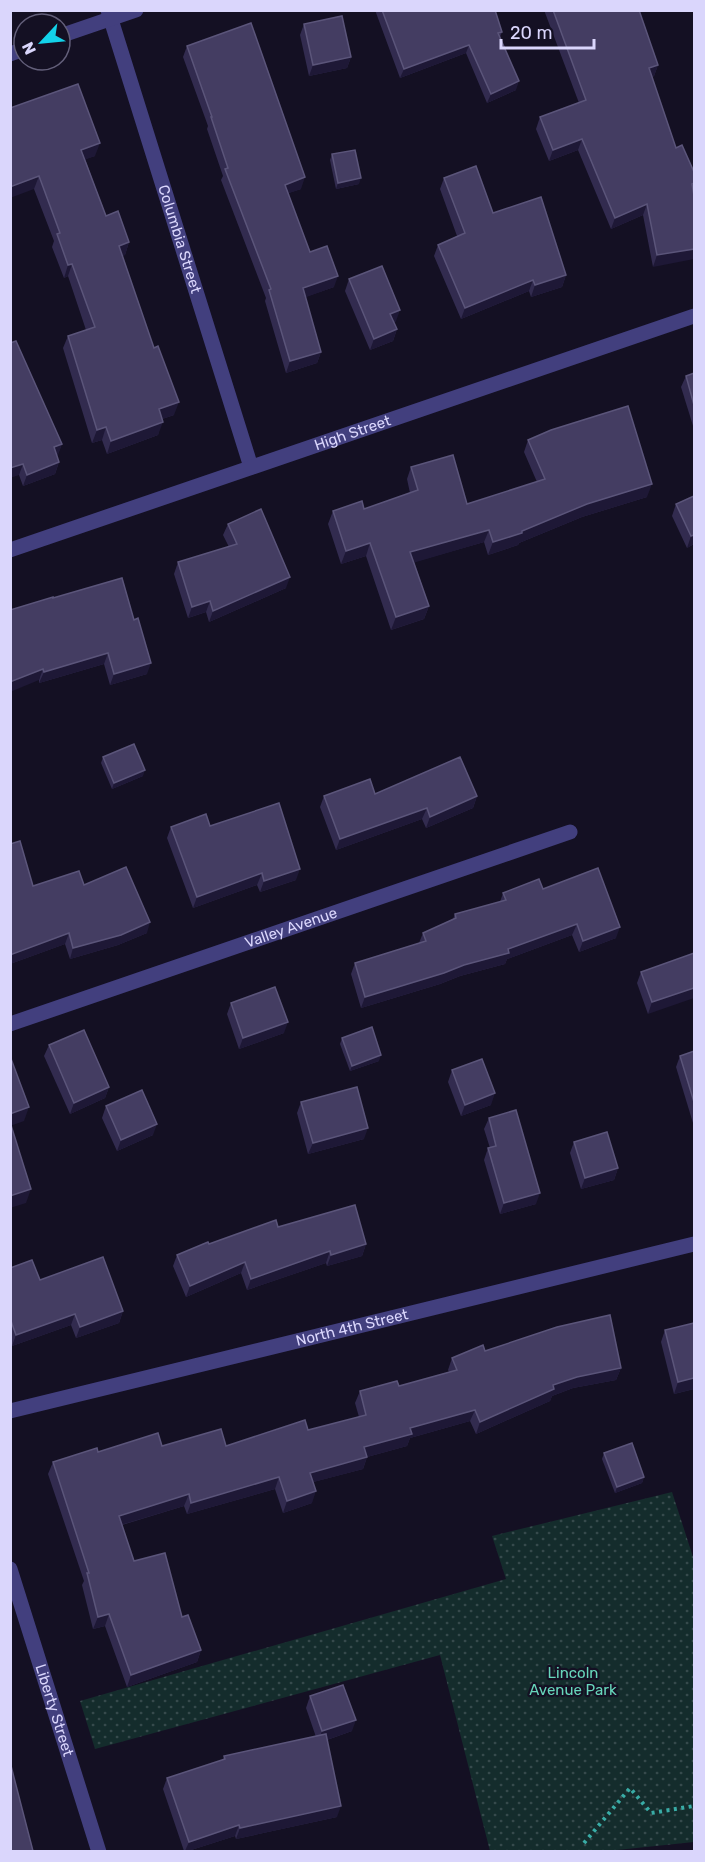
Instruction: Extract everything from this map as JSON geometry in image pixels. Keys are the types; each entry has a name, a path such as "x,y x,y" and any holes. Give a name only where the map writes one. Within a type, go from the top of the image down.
{"street":[{"path":"72,31 109,15 136,10"},
{"name":"Columbia Street","path":"109,15 251,467"},
{"name":"High Street","path":"10,550 694,316"},
{"name":"Valley Avenue","path":"10,1024 570,832"},
{"name":"North 4th Street","path":"10,1411 694,1244"},
{"name":"Liberty Street","path":"10,1569 99,1851"}],"path":[{"path":"584,1843 630,1788 651,1813 694,1806"}],"green space":[{"name":"Lincoln Avenue Park","path":"672,1492 694,1560 694,1842 598,1852 490,1851 440,1655 95,1749 80,1701 506,1579 492,1536"}],"building":[{"path":"382,10 495,10 502,32 498,33 519,81 491,94 469,45 404,69"},
{"path":"553,10 639,10 658,65 649,68 676,148 682,145 694,172 694,183 692,184 694,249 657,255 647,204 615,218 582,139 553,150 540,117 586,100"},
{"path":"342,16 351,57 313,65 304,24"},
{"path":"251,23 305,177 285,185 310,252 327,246 338,276 303,288 321,352 290,361 269,290 271,289 225,169 228,168 187,46"},
{"path":"78,84 100,143 81,150 106,216 118,211 129,242 119,246 154,348 158,346 179,402 159,409 163,422 111,441 106,427 97,430 68,336 95,327 72,264 68,265 57,234 60,233 39,176 10,187 10,108"},
{"path":"355,150 361,178 338,183 332,154"},
{"path":"476,166 493,213 541,197 566,275 535,285 533,280 465,308 438,245 465,233 444,178"},
{"path":"382,266 400,310 390,314 397,329 374,339 349,279"},
{"path":"16,341 62,444 54,447 59,462 27,475 23,464 10,468 10,343"},
{"path":"694,373 694,405 686,376"},
{"path":"628,406 652,484 587,504 522,531 522,533 493,542 489,530 410,552 429,606 396,617 370,543 346,551 333,511 362,501 364,509 418,490 411,467 453,455 467,504 545,479 528,440 551,430"},
{"path":"694,496 694,535 691,536 676,504"},
{"path":"261,509 290,577 213,611 210,601 192,607 178,562 237,544 228,524"},
{"path":"122,578 134,620 138,618 151,663 114,674 108,653 44,672 43,669 10,682 10,610"},
{"path":"134,744 145,770 114,783 103,757"},
{"path":"460,757 477,796 430,817 427,808 340,839 324,796 370,779 375,794"},
{"path":"279,803 300,869 264,881 262,873 197,897 171,827 206,814 210,826"},
{"path":"20,841 33,886 79,871 84,885 126,867 150,922 121,935 73,948 69,933 10,955 10,844"},
{"path":"598,868 620,927 583,941 577,924 508,949 509,953 365,997 355,963 426,941 423,933 456,918 455,914 506,900 503,893 539,879 543,889"},
{"path":"694,953 694,988 652,1002 641,972"},
{"path":"275,987 288,1022 243,1038 231,1003"},
{"path":"372,1027 381,1055 352,1066 342,1038"},
{"path":"84,1030 109,1087 74,1103 49,1045"},
{"path":"694,1051 694,1102 680,1056"},
{"path":"10,1056 29,1107 10,1114"},
{"path":"482,1059 495,1093 465,1105 452,1070"},
{"path":"357,1087 368,1128 313,1143 301,1102"},
{"path":"142,1090 157,1124 121,1140 106,1106"},
{"path":"516,1110 540,1193 504,1203 488,1148 496,1146 489,1118"},
{"path":"10,1122 31,1189 10,1196"},
{"path":"607,1132 618,1168 585,1178 574,1142"},
{"path":"355,1205 366,1244 331,1255 330,1251 251,1279 245,1262 190,1286 177,1255 208,1242 209,1244 276,1220 278,1227"},
{"path":"103,1257 123,1311 80,1327 75,1314 16,1335 10,1318 10,1268 32,1260 40,1280"},
{"path":"610,1315 621,1368 577,1377 553,1385 554,1389 480,1422 475,1410 410,1428 412,1434 364,1447 367,1457 310,1473 316,1491 287,1501 279,1477 191,1503 189,1494 119,1516 134,1561 165,1553 182,1617 188,1615 201,1650 131,1675 109,1614 98,1617 87,1573 89,1573 53,1462 97,1448 98,1452 158,1433 162,1446 221,1429 226,1446 305,1420 308,1430 366,1415 360,1391 397,1381 399,1386 457,1370 452,1358 483,1345 485,1351 557,1327"},
{"path":"694,1323 694,1378 678,1382 665,1330"},
{"path":"632,1443 644,1477 617,1487 604,1453"},
{"path":"343,1685 356,1720 322,1731 310,1696"},
{"path":"326,1734 341,1806 240,1828 239,1825 189,1842 167,1778 225,1759 224,1756"},
{"path":"10,1762 33,1851 10,1851"}]}
